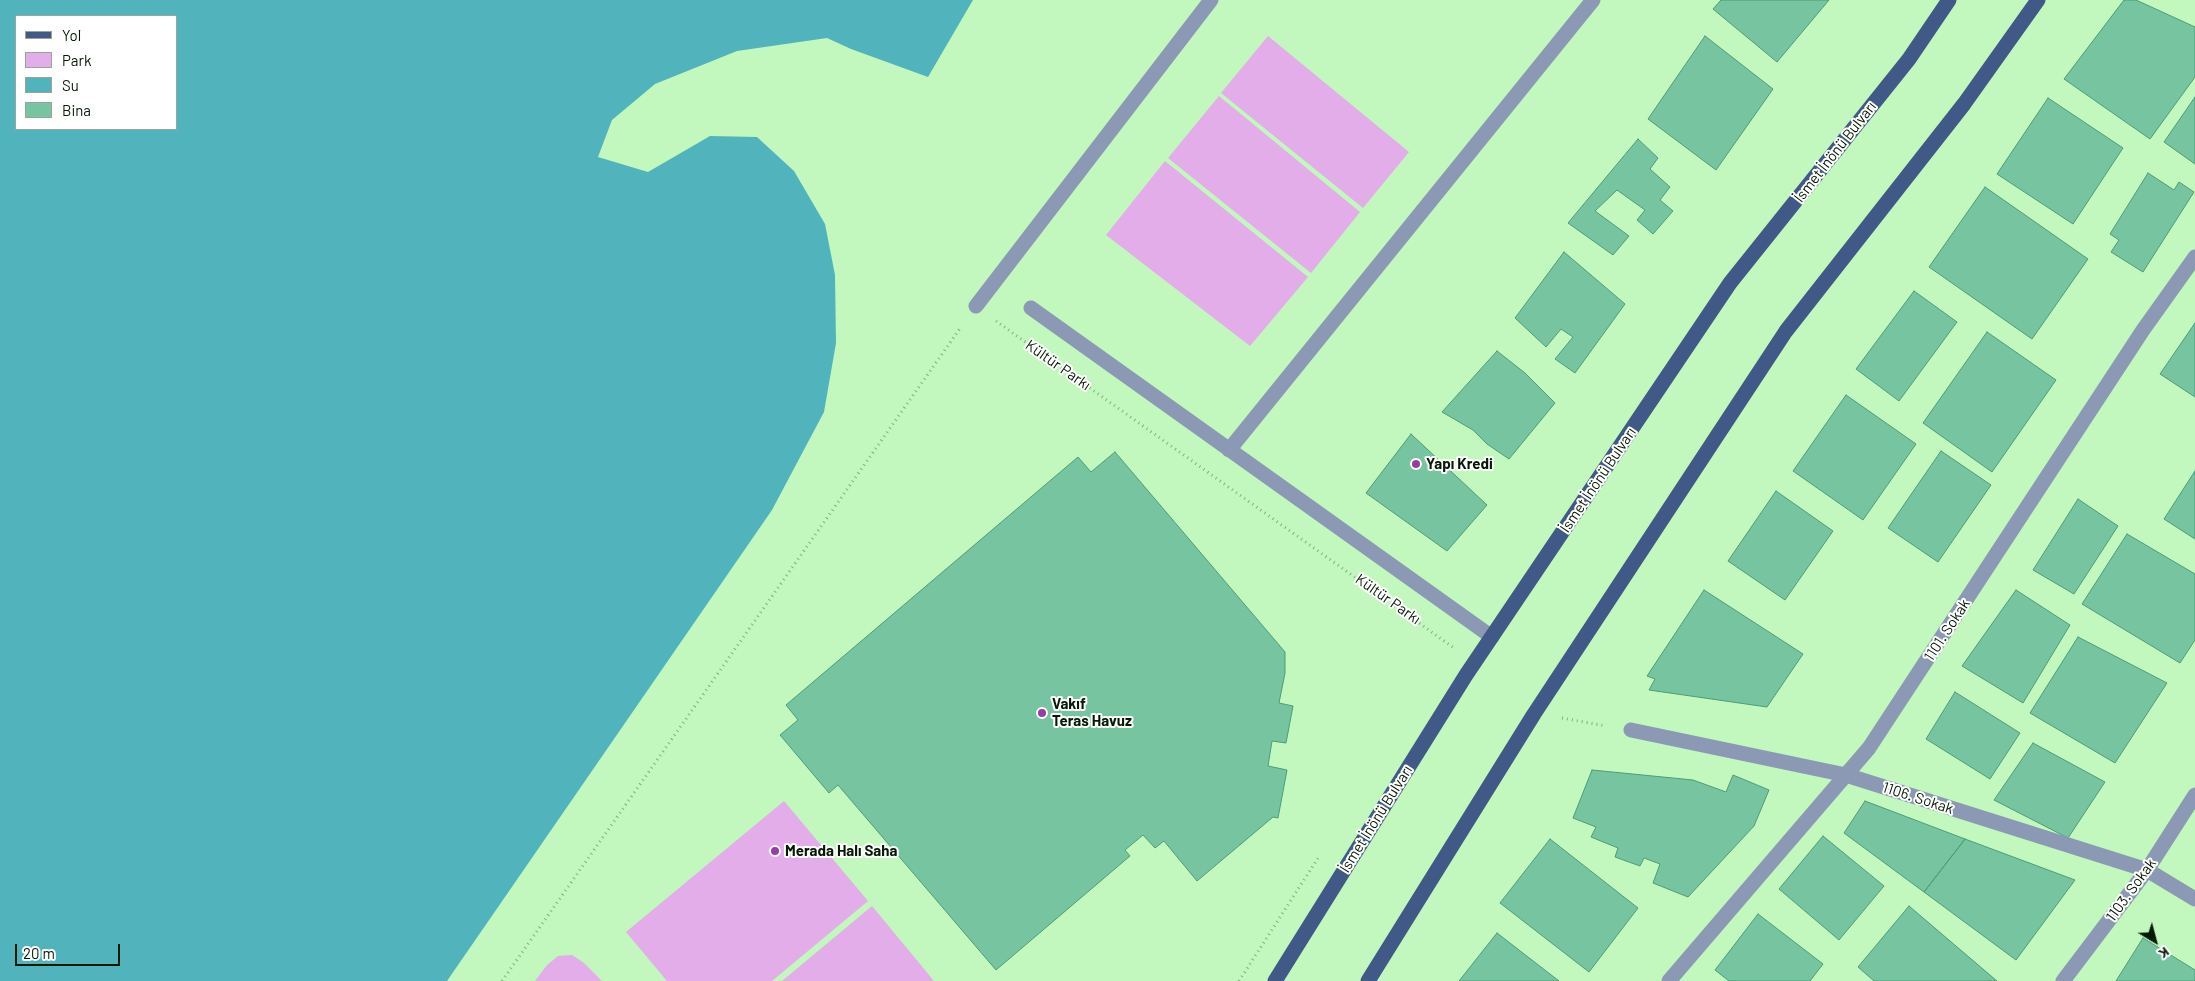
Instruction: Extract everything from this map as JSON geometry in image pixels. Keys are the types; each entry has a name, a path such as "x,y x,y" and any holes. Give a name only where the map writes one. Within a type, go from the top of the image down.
{"main road":[{"name":"İsmet İnönü Bulvarı","path":"1275,981 1492,637 1730,283 1909,59 1949,0"},
{"path":"1368,981 1534,714 1786,331 1964,104 2038,0"}],"street":[{"path":"976,306 1211,0"},
{"path":"1229,450 1593,0"},
{"name":"1101. Sokak","path":"1669,981 1869,748 2143,330 2195,257"},
{"path":"1031,308 1492,637"},
{"name":"1106. Sokak","path":"1631,730 1846,775 2147,870 2195,899"},
{"name":"1103. Sokak","path":"2063,981 2147,870 2195,795"}],"path":[{"path":"502,981 976,306"},
{"name":"Kültür Parkı","path":"994,320 1454,646"},
{"path":"1534,714 1631,730"}],"green space":[{"path":"1268,36 1409,152 1363,208 1221,93"},
{"path":"1219,96 1360,212 1311,273 1168,158"},
{"path":"1165,161 1308,277 1250,346 1106,235"},
{"name":"Merada Halı Saha","path":"784,801 868,901 772,981 667,981 626,932"},
{"path":"872,906 934,981 782,981"},
{"path":"572,955 584,963 602,981 535,981 547,965 558,956"}],"water":[{"path":"0,0 973,0 928,77 851,49 827,38 737,51 655,84 612,120 598,157 648,172 710,136 757,137 794,171 825,224 835,275 836,343 824,412 772,510 447,981 0,981"}],"building":[{"path":"1721,0 1829,0 1777,62 1713,9"},
{"path":"2124,0 2136,0 2195,27 2195,77 2150,139 2064,79"},
{"path":"1705,36 1773,89 1716,170 1648,119"},
{"path":"2195,97 2195,164 2164,142"},
{"path":"2048,98 2123,148 2073,224 1997,174"},
{"path":"1638,139 1658,158 1650,169 1670,187 1660,200 1673,211 1653,234 1637,220 1645,210 1617,190 1595,211 1629,236 1613,255 1568,223"},
{"path":"2148,173 2174,190 2179,182 2194,192 2143,272 2111,252 2119,240 2110,234"},
{"path":"1985,187 2088,259 2032,339 1929,267"},
{"path":"1564,252 1625,304 1575,373 1555,359 1573,337 1561,329 1546,347 1515,318"},
{"path":"1914,291 1957,322 1899,401 1856,369"},
{"path":"2195,323 2195,397 2160,374"},
{"path":"1987,332 2056,380 1992,472 1923,423"},
{"path":"1497,351 1525,373 1555,403 1509,459 1487,444 1473,430 1442,412"},
{"path":"1846,395 1916,444 1863,520 1793,471"},
{"name":"Yapı Kredi","path":"1411,434 1487,505 1447,551 1366,493"},
{"path":"1941,451 1991,485 1938,562 1888,528"},
{"name":"Vakıf Teras Havuz","path":"1115,452 1285,652 1285,673 1279,703 1293,706 1286,743 1272,741 1268,766 1287,770 1278,818 1273,817 1197,881 1164,841 1155,848 1143,835 1125,850 1130,856 996,970 838,785 829,793 780,735 798,720 786,705 1078,457 1091,472"},
{"path":"2195,471 2195,539 2164,519"},
{"path":"1776,491 1833,531 1785,600 1728,561"},
{"path":"2078,499 2118,526 2074,594 2033,570"},
{"path":"2127,534 2195,574 2195,640 2180,663 2082,604"},
{"path":"1704,590 1803,654 1767,707 1649,690 1655,679 1647,676"},
{"path":"2016,590 2070,625 2023,703 1962,666"},
{"path":"2078,637 2167,683 2115,763 2030,713"},
{"path":"1955,692 2020,733 1990,779 1926,739"},
{"path":"2033,743 2105,782 2068,838 1994,800"},
{"path":"1592,770 1693,780 1726,792 1733,775 1769,790 1754,826 1688,897 1653,883 1660,864 1644,858 1640,866 1615,857 1618,848 1591,837 1596,827 1573,818"},
{"path":"1865,801 1965,839 1924,892 1844,833"},
{"path":"1823,836 1884,886 1839,940 1779,889"},
{"path":"1550,839 1638,908 1589,972 1500,903"},
{"path":"1965,839 2075,880 2016,960 1924,892"},
{"path":"1909,906 1997,981 1874,981 1858,967"},
{"path":"1758,914 1823,964 1810,981 1729,981 1715,970"},
{"path":"1497,933 1559,981 1459,981"},
{"path":"2143,938 2195,970 2195,981 2116,981"}],"place":[{"name":"Yapı Kredi","path":"1416,464"},
{"name":"Vakıf Teras Havuz","path":"1042,713"},
{"name":"Merada Halı Saha","path":"775,851"}]}
